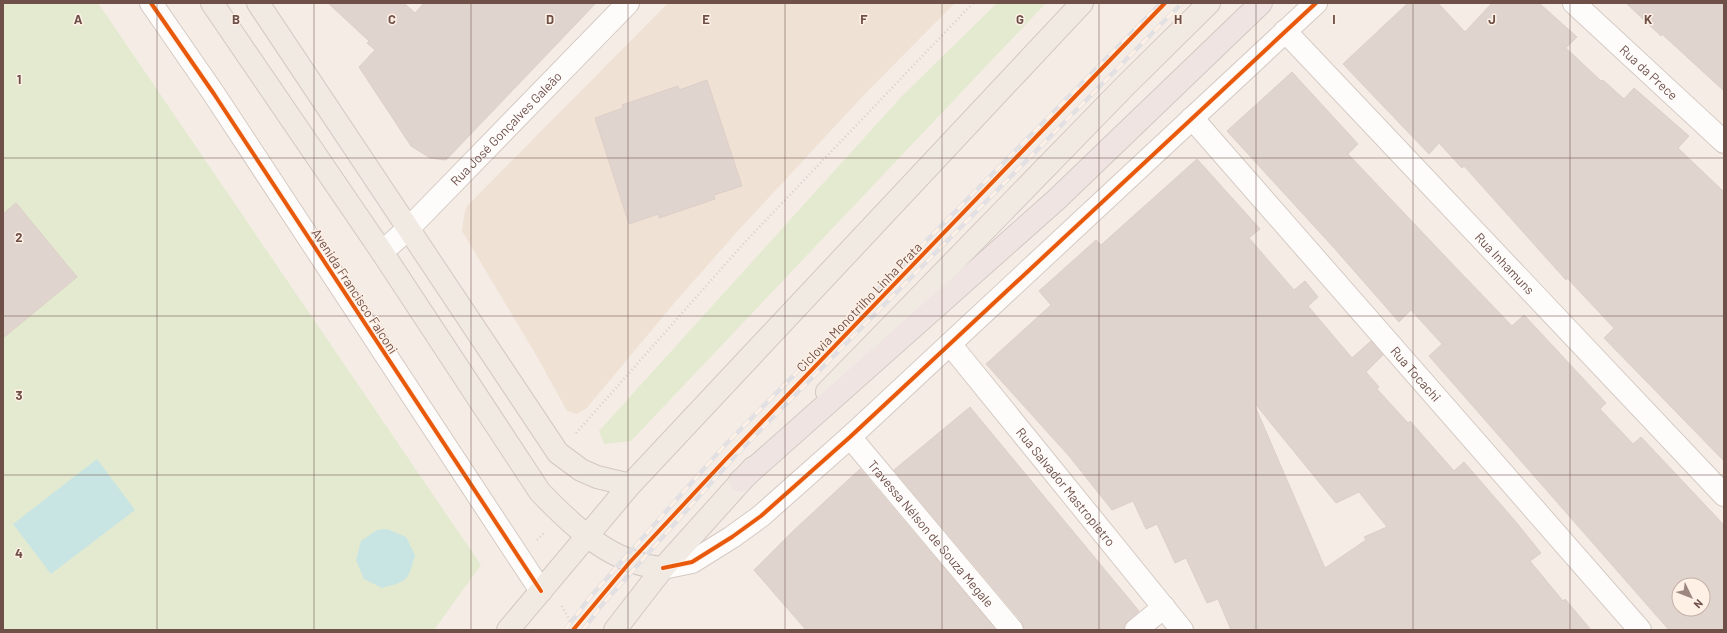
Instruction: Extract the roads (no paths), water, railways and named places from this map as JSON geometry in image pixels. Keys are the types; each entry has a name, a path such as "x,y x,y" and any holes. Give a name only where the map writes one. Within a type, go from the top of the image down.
{"highway":[{"path":"740,481 1056,200 1262,3"}],"main road":[{"path":"212,3 382,252 540,492 587,536 608,551 630,562 649,567 662,568"},
{"path":"258,3 558,453 581,470 597,477 630,485"},
{"path":"508,630 630,485 1082,3"},
{"path":"615,630 662,568 740,481 1125,86 1209,3"}],"street":[{"name":"Avenida Francisco Falconi","path":"151,3 223,107 541,591"},
{"name":"Rua José Gonçalves Galeão","path":"382,252 409,228 628,3"},
{"path":"662,568 692,562 732,537 761,516 850,437 1316,3"},
{"name":"Rua da Prece","path":"1574,3 1724,141"},
{"name":"Rua Inhamuns","path":"1285,31 1724,495"},
{"name":"Rua Tocachi","path":"1192,118 1640,630"},
{"name":"Rua Salvador Mastropietro","path":"950,344 1182,630"},
{"name":"Travessa Nélson de Souza Megale","path":"850,437 1012,630"},
{"path":"1136,630 1164,607"}],"water":[{"path":"97,459 135,510 51,574 13,524"},
{"path":"387,529 406,537 415,555 411,570 406,579 397,584 382,588 364,579 356,560 361,541 377,530"}],"railway":[{"path":"565,630 591,596 725,445 1161,3"},
{"path":"583,630 602,605 736,455 1182,3"}]}
